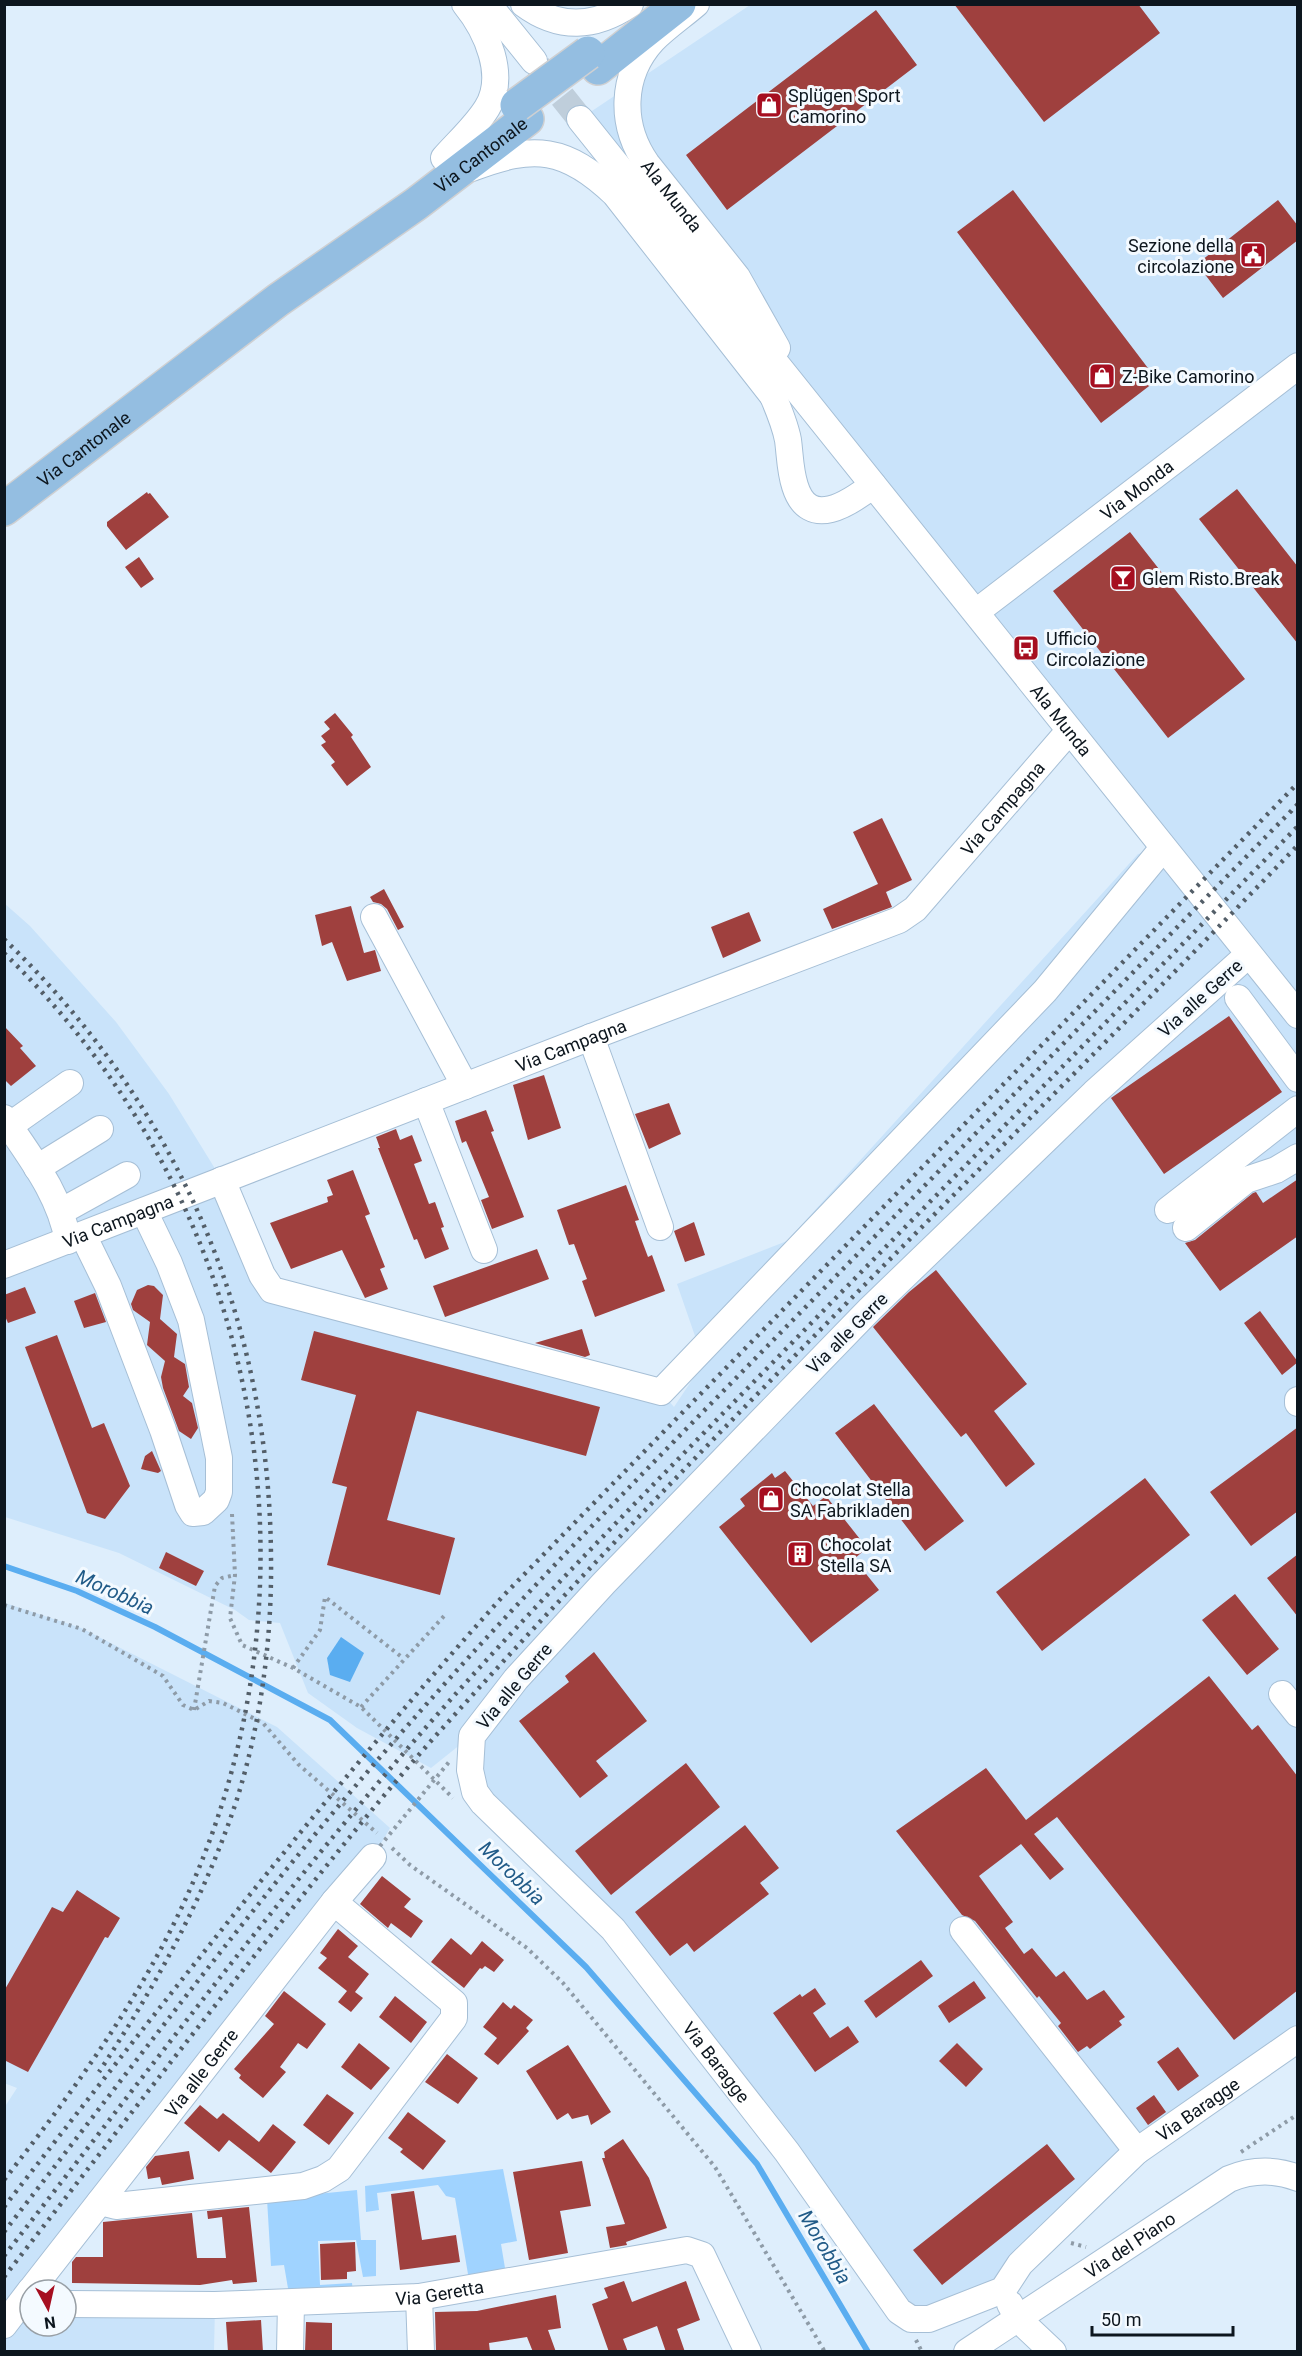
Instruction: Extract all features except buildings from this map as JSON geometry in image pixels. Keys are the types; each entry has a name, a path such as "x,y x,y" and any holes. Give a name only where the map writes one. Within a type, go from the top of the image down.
{"main road":[{"name":"Via Cantonale","path":"593,61 652,4"},
{"name":"Via Cantonale","path":"4,509 448,167 593,61 679,4"}],"street":[{"path":"448,167 487,109 494,94 492,56 485,35 465,4"},
{"path":"488,4 534,61"},
{"path":"524,4 547,18 570,24 607,19 630,4"},
{"name":"Ala Munda","path":"696,4 652,42 640,60 627,101 628,127 638,152 737,277 756,307 797,389"},
{"name":"Ala Munda","path":"580,119 1298,1015"},
{"name":"Ala Munda","path":"448,167 521,153 546,154 572,160 590,172 615,194 773,396"},
{"name":"Ala Munda","path":"741,322 773,396 788,439 795,488 804,501 819,509 833,510 852,502 873,485"},
{"name":"Via Monda","path":"976,612 1298,366"},
{"name":"Via Campagna","path":"4,1265 907,915 1069,731"},
{"path":"222,1180 262,1275 272,1290 662,1392 1045,991 1163,848"},
{"path":"374,917 465,1086"},
{"name":"Via alle Gerre","path":"472,1736 516,1679 604,1583 870,1309 1094,1093 1248,955"},
{"path":"1238,998 1294,1067"},
{"path":"591,1036 660,1227"},
{"path":"70,1083 7,1122 37,1168 75,1238 108,1286 163,1430 188,1505 193,1513 202,1512 213,1504 219,1492 219,1458 191,1320 169,1263 144,1211"},
{"path":"426,1101 484,1250"},
{"path":"1168,1210 1298,1109"},
{"path":"37,1168 100,1129"},
{"path":"1186,1228 1246,1180 1276,1170 1298,1157"},
{"path":"62,1211 127,1175"},
{"name":"Via Baragge","path":"472,1736 470,1770 475,1792 483,1803 613,1929 787,2152 899,2311 911,2319 929,2319 1003,2290 1020,2264 1137,2151 1298,2039"},
{"name":"Via alle Gerre","path":"42,2278 377,1845"},
{"path":"100,2202 116,2206 303,2186 323,2179 339,2169 454,2018 454,2003 333,1902"},
{"path":"963,1930 1137,2151"},
{"name":"Via del Piano","path":"967,2352 1229,2179 1252,2172 1296,2174"},
{"name":"Via Geretta","path":"78,2304 291,2303 419,2297 687,2250 702,2255 748,2352"},
{"path":"1003,2290 1018,2319 1053,2352"},
{"path":"419,2297 421,2352"},
{"path":"290,2352 291,2303"},
{"name":"Via alle Gerre","path":"4,2325 18,2308"}],"path":[{"path":"232,1509 236,1575 230,1618 242,1645 293,1668 361,1707 456,1801"},
{"path":"194,1707 215,1586 222,1578 236,1575"},
{"path":"293,1668 320,1630 325,1597 403,1658"},
{"path":"4,1605 82,1629 163,1676 183,1705 194,1707 209,1701 223,1703 263,1723 298,1764 377,1845 410,1865 527,1948 563,1983 715,2167 825,2352"},
{"path":"361,1707 403,1658 445,1616"},
{"path":"377,1845 449,1762"}],"shaded area":[{"path":"750,5 1297,5 1297,2039 1137,2151 1011,2275 920,2320 613,1929 483,1803 471,1736 431,1768 357,1728 308,1693 280,1623 249,1620 235,1610 119,1553 5,1517 4,903 30,926 116,1022 169,1094 222,1180 262,1275 661,1392 674,1407 704,1362 677,1284 787,1241 1138,854 1163,848 580,119"},
{"path":"5,1603 81,1628 277,1727 390,1828 373,1857 46,2278 18,2278 18,2338 78,2338 78,2304 215,2305 214,2351 5,2351 4,2108 17,2088 4,2083"},
{"path":"341,1637 364,1653 350,1682 330,1675 327,1658"},
{"path":"503,2169 517,2241 501,2244 506,2274 469,2280 455,2198 446,2196 438,2185 377,2193 379,2210 366,2212 365,2186"},
{"path":"357,2190 361,2240 376,2240 376,2276 363,2277 356,2240 318,2241 320,2285 352,2283 353,2294 289,2294 284,2265 271,2266 267,2199"}],"waterway":[{"name":"Morobbia","path":"4,1566 77,1591 155,1627 330,1720 586,1967 757,2164 868,2352"}],"tunnel":[{"path":"538,66 580,119"}],"railway":[{"path":"4,2207 248,1896 374,1744 504,1595 1298,783"},
{"path":"4,2232 253,1911 356,1785 455,1673 644,1472 1298,804"},
{"path":"4,2256 318,1855 471,1677 647,1491 1298,826"},
{"path":"4,2277 279,1925 378,1802 440,1731 544,1617 757,1394 1298,845"},
{"path":"4,939 65,1003 119,1072 164,1145 202,1221 232,1301 253,1384 266,1470 271,1559 267,1650 253,1740 237,1799 210,1871 177,1940 140,2007 99,2072"},
{"path":"4,953 89,1049 158,1155 209,1268 243,1387 259,1510 257,1634 235,1758 194,1880 155,1959 109,2036 58,2109 4,2180"}],"place":[{"name":"Splügen Sport Camorino","path":"769,105"},
{"name":"Sezione della circolazione","path":"1253,255"},
{"name":"Z-Bike Camorino","path":"1102,376"},
{"name":"Glem Risto.Break","path":"1123,578"},
{"name":"Ufficio Circolazione","path":"1026,648"},
{"name":"Chocolat Stella SA Fabrikladen","path":"771,1499"},
{"name":"Chocolat Stella SA","path":"800,1554"}]}
